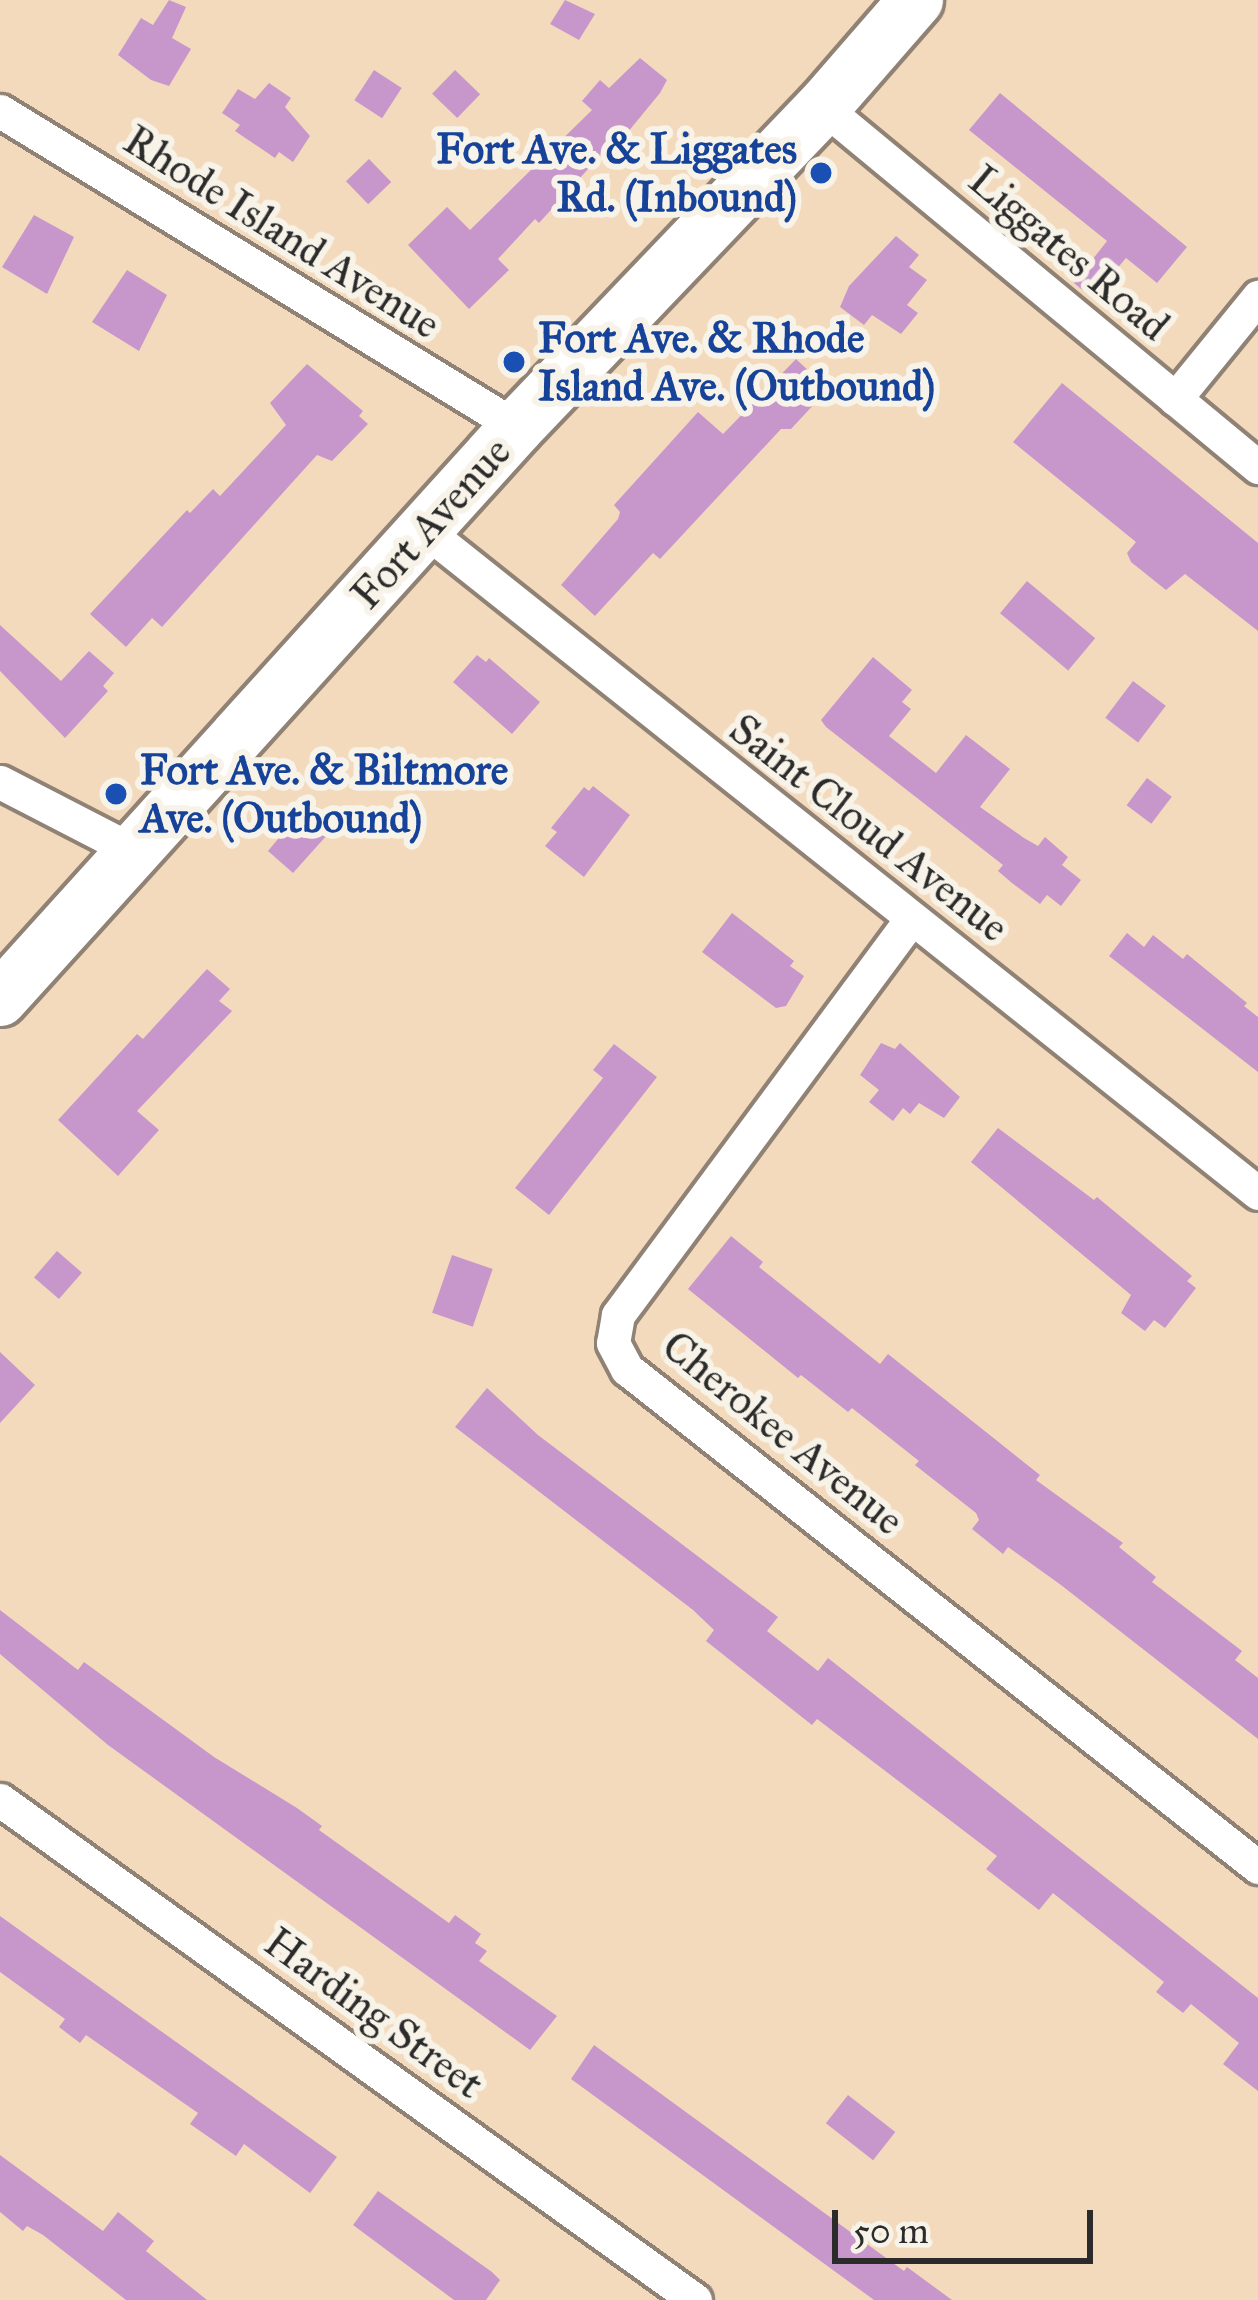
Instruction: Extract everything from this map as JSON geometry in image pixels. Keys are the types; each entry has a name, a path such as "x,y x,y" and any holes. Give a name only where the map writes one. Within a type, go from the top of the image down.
{"main road":[{"name":"Fort Avenue","path":"0,999 130,849 517,427 823,107 898,6"}],"street":[{"name":"Liggates Road","path":"823,107 1258,466"},
{"name":"Rhode Island Avenue","path":"0,111 517,427"},
{"path":"1174,400 1258,297"},
{"name":"Saint Cloud Avenue","path":"426,531 1258,1192"},
{"path":"0,782 130,849"},
{"name":"Cherokee Avenue","path":"911,919 618,1315 613,1343 628,1369 1258,1867"},
{"name":"Harding Street","path":"5,1813 695,2300"}],"building":[{"path":"169,0 186,7 172,38 191,49 169,86 151,80 118,55 141,18 153,25"},
{"path":"565,0 595,14 579,40 550,24"},
{"path":"640,58 667,80 660,93 623,138 619,135 539,223 535,219 498,259 509,270 469,309 408,245 447,207 470,230 592,110 582,101 600,80 609,88"},
{"path":"374,70 402,88 382,118 354,100"},
{"path":"455,70 480,94 457,118 432,94"},
{"path":"269,83 291,98 285,107 310,136 293,162 279,152 275,158 235,131 240,125 222,113 238,89 255,99"},
{"path":"1000,93 1187,247 1157,283 1126,258 1092,298 1074,283 1107,241 969,130"},
{"path":"369,159 391,182 368,204 346,181"},
{"path":"34,215 74,237 47,294 2,267"},
{"path":"896,236 919,255 909,267 927,280 907,305 918,313 901,334 872,315 864,325 840,307 849,286"},
{"path":"127,270 167,295 139,351 92,322"},
{"path":"796,359 826,387 817,401 791,429 781,429 660,559 653,553 595,616 561,585 618,519 620,512 614,505 698,412 723,434"},
{"path":"307,364 363,411 359,416 368,424 332,461 317,455 162,627 152,618 126,647 90,614 187,510 190,513 213,489 220,496 286,425 270,403"},
{"path":"1062,383 1258,543 1258,631 1185,574 1166,590 1131,562 1127,553 1136,542 1013,442"},
{"path":"1027,581 1095,638 1068,670 1000,613"},
{"path":"0,625 61,681 89,651 114,673 103,686 108,691 65,738 0,671"},
{"path":"477,655 486,662 489,658 540,702 512,734 453,682"},
{"path":"873,657 912,690 902,702 911,709 889,736 936,773 966,735 1010,769 980,807 1038,846 1045,837 1068,857 1062,865 1081,880 1061,906 1047,895 1040,904 1012,883 998,871 1003,865 826,727 821,720"},
{"path":"1133,681 1166,706 1138,742 1105,718"},
{"path":"1147,778 1172,797 1151,824 1127,805"},
{"path":"593,786 630,815 584,877 545,846 557,832 551,828 584,787 589,791"},
{"path":"305,797 337,824 293,873 268,851 283,833 277,828"},
{"path":"732,913 794,961 790,966 804,976 786,1006 776,1008 702,952"},
{"path":"1127,933 1144,947 1153,935 1183,959 1187,954 1247,1003 1244,1006 1258,1017 1258,1072 1109,956"},
{"path":"207,969 230,989 219,1001 232,1011 137,1111 159,1130 118,1176 58,1120 137,1034 143,1039"},
{"path":"881,1043 895,1049 900,1043 960,1097 944,1118 919,1103 910,1114 903,1108 893,1121 869,1102 879,1090 860,1075"},
{"path":"614,1044 657,1077 549,1215 515,1188 603,1078 593,1070"},
{"path":"998,1128 1094,1200 1097,1197 1192,1276 1187,1281 1196,1288 1165,1328 1154,1320 1145,1331 1121,1313 1131,1295 971,1162"},
{"path":"731,1236 763,1262 759,1267 880,1364 888,1354 1040,1475 1036,1480 1123,1543 1119,1547 1156,1577 1152,1582 1242,1651 1235,1660 1258,1678 1258,1739 1061,1585 1008,1547 1003,1554 972,1529 979,1520 976,1513 915,1465 919,1461 852,1408 848,1412 801,1375 798,1378 688,1289"},
{"path":"57,1251 82,1273 59,1299 34,1277"},
{"path":"452,1255 493,1269 473,1327 432,1313"},
{"path":"0,1352 35,1385 0,1423"},
{"path":"487,1388 538,1435 778,1617 767,1631 818,1671 828,1658 1258,1998 1258,2091 1223,2064 1239,2043 1191,2004 1183,2013 1156,1992 1164,1982 1053,1893 1039,1910 986,1869 997,1856 817,1719 812,1725 706,1641 714,1630 693,1610 455,1427"},
{"path":"0,1610 78,1670 84,1662 214,1757 297,1808 322,1826 319,1830 449,1923 455,1915 481,1934 475,1943 487,1951 479,1961 557,2016 530,2050 108,1745 0,1654"},
{"path":"0,1916 337,2157 310,2193 244,2144 236,2156 190,2124 198,2113 86,2035 80,2043 59,2027 65,2019 0,1972"},
{"path":"594,2045 904,2271 907,2267 952,2300 874,2300 571,2079"},
{"path":"848,2095 895,2132 873,2160 826,2123"},
{"path":"0,2155 103,2231 118,2212 154,2241 146,2251 207,2300 126,2300 43,2235 27,2226 23,2231 0,2212"},
{"path":"378,2191 500,2280 486,2300 454,2300 353,2225"}],"place":[{"name":"Fort Ave. & Liggates Rd. (Inbound)","path":"821,173"},
{"name":"Fort Ave. & Rhode Island Ave. (Outbound)","path":"514,362"},
{"name":"Fort Ave. & Biltmore Ave. (Outbound)","path":"116,794"}]}
